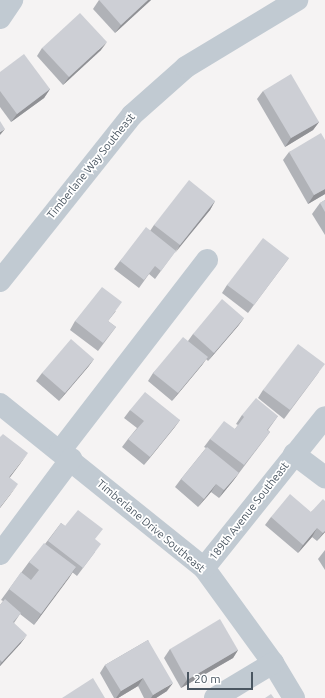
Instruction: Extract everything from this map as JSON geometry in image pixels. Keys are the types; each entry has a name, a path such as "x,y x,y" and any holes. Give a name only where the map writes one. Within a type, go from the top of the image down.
{"street":[{"path":"0,18 12,0"},
{"name":"Timberlane Way Southeast","path":"0,282 106,145 132,115 168,81 186,67 297,0"},
{"path":"0,554 65,455 207,260"},
{"name":"Timberlane Drive Southeast","path":"0,404 204,568 273,663 294,698"},
{"name":"189th Avenue Southeast","path":"204,568 325,417"},
{"name":"189th Avenue Southeast","path":"294,454 325,477"},
{"path":"215,698 273,663"}],"building":[{"path":"99,0 148,0 121,25"},
{"path":"80,13 107,42 69,77 42,48"},
{"path":"24,54 50,89 17,114 0,91 0,72"},
{"path":"291,74 319,122 291,138 263,91"},
{"path":"0,121 5,129 0,132"},
{"path":"321,133 325,140 325,189 314,195 289,152"},
{"path":"189,180 215,201 180,245 154,225"},
{"path":"325,200 325,212 320,203"},
{"path":"146,227 176,251 161,271 155,266 144,280 120,261"},
{"path":"263,238 289,258 254,305 227,285"},
{"path":"102,287 122,302 108,321 116,327 103,343 75,321"},
{"path":"222,299 244,318 214,353 193,334"},
{"path":"183,337 208,357 178,393 153,373"},
{"path":"71,339 94,359 65,393 42,373"},
{"path":"298,344 325,364 290,410 263,390"},
{"path":"145,392 180,420 150,457 128,439 144,421 130,410"},
{"path":"256,398 278,416 267,430 270,432 244,465 210,439 224,421 235,429 244,417 242,415"},
{"path":"3,434 28,453 9,477 18,484 0,507 0,437"},
{"path":"207,447 239,473 224,490 216,484 204,499 181,479"},
{"path":"290,494 311,512 323,499 325,501 325,531 323,533 317,528 303,545 271,517"},
{"path":"78,510 103,529 95,539 101,544 83,568 48,541 61,523 65,526"},
{"path":"44,543 76,567 41,614 9,589 21,572 31,580 39,570 29,562"},
{"path":"5,599 21,613 13,622 27,635 2,662 0,660 0,605"},
{"path":"220,619 238,650 187,680 170,649"},
{"path":"148,640 173,683 153,695 143,678 121,691 105,665"},
{"path":"93,678 105,698 62,698"},
{"path":"271,694 274,698 265,698"}]}
